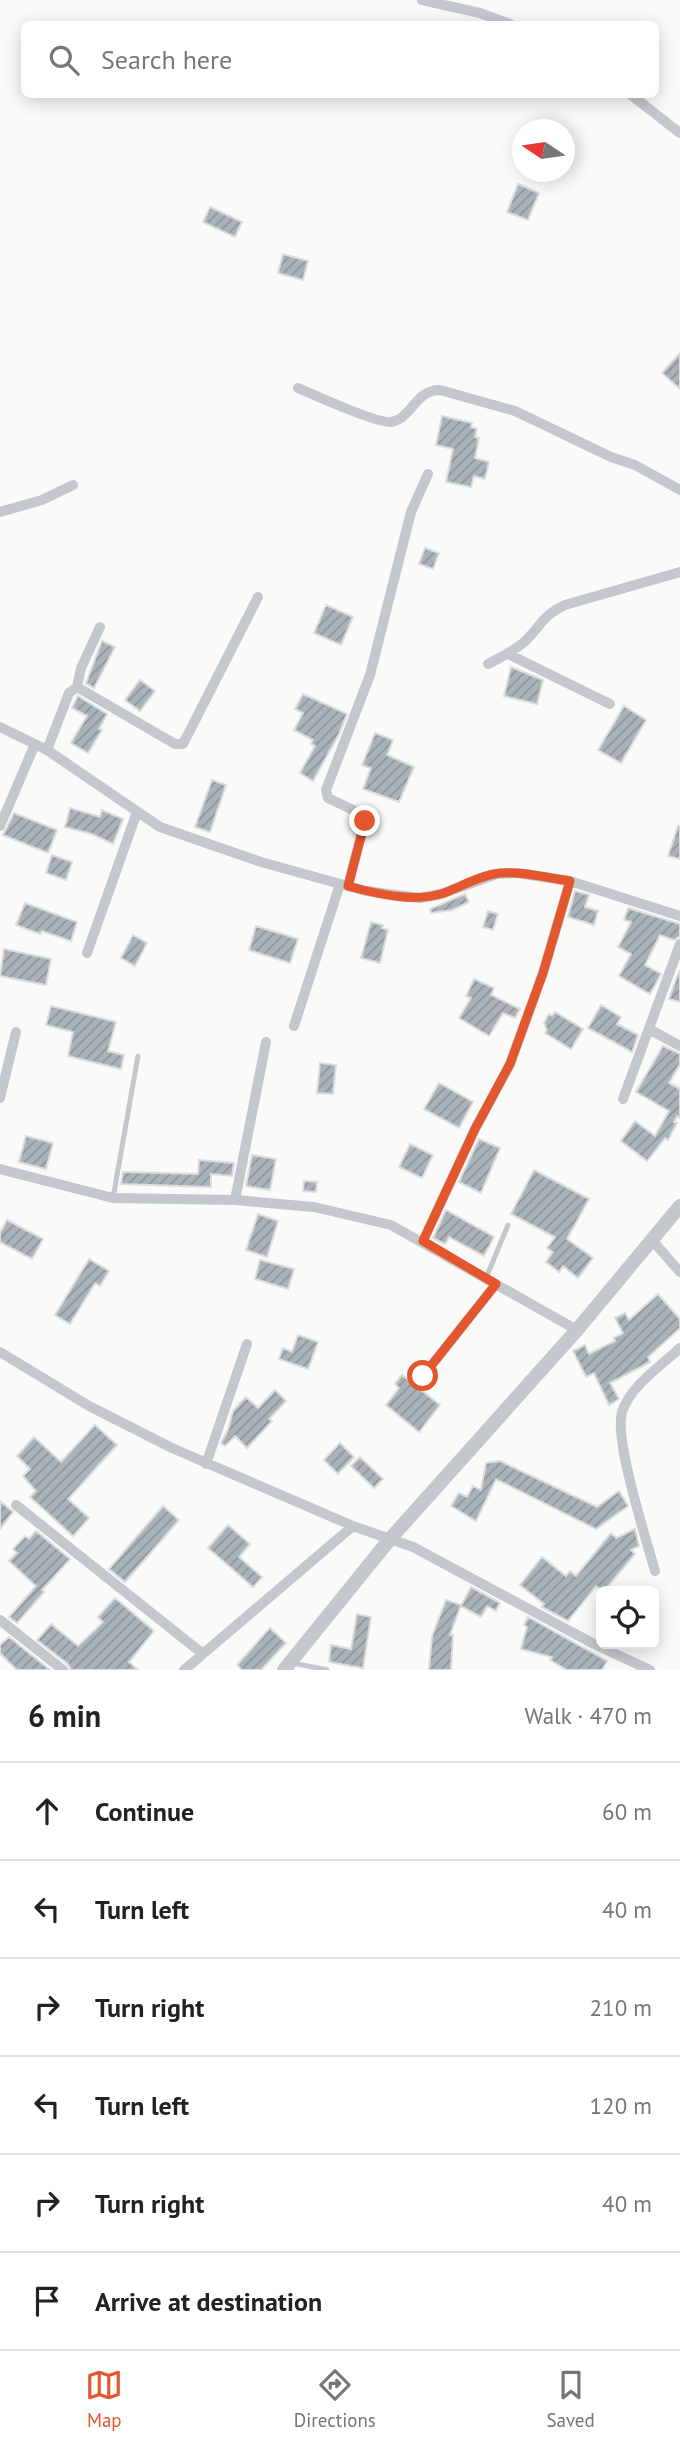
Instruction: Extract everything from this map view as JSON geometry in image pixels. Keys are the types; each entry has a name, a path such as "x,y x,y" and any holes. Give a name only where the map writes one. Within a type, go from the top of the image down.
{"street":[{"path":"422,0 481,13 502,21"},
{"path":"635,98 680,133"},
{"path":"298,388 373,418 392,422 401,418 420,397 431,390 440,390 515,411 635,466 680,490"},
{"path":"295,1026 365,821 355,811 328,798 326,790 370,676 411,512 428,474"},
{"path":"0,512 42,500 73,485"},
{"path":"488,664 508,654 525,640 549,613 565,605 680,572"},
{"path":"77,687 175,744 183,744 258,597"},
{"path":"47,750 69,693 77,687 81,668 100,627"},
{"path":"508,654 610,704"},
{"path":"0,727 47,750 160,827 230,852 344,885 376,893 420,898 441,894 497,874 517,873 570,881 680,916"},
{"path":"0,826 34,744"},
{"path":"86,953 137,813"},
{"path":"423,1241 475,1129 510,1064 543,973 570,881"},
{"path":"624,1099 680,944"},
{"path":"649,1029 680,1046"},
{"path":"0,1098 16,1032"},
{"path":"235,1200 267,1042"},
{"path":"0,1169 113,1198 235,1200 314,1207 391,1225 577,1329"},
{"path":"287,1666 390,1539 577,1329 680,1206"},
{"path":"652,1240 680,1272"},
{"path":"423,1376 491,1281"},
{"path":"206,1464 247,1344"},
{"path":"654,1571 620,1436 622,1412 634,1391 680,1348"},
{"path":"0,1352 89,1406 206,1464 353,1526 412,1547 594,1644 650,1670"},
{"path":"16,1505 203,1654"},
{"path":"184,1670 353,1526"},
{"path":"0,1620 63,1670"}],"lane":[{"path":"113,1198 138,1056"},
{"path":"491,1281 508,1225"},
{"path":"287,1666 327,1670"}],"building":[{"path":"518,184 539,193 528,220 507,212"},
{"path":"210,207 242,222 235,237 203,222"},
{"path":"283,254 308,261 303,280 278,273"},
{"path":"680,353 680,389 662,373"},
{"path":"442,416 472,423 471,427 477,429 475,437 479,438 475,458 489,462 485,479 474,476 471,487 446,482 453,449 436,445"},
{"path":"425,548 439,553 433,569 419,564"},
{"path":"326,605 353,617 341,645 314,633"},
{"path":"102,641 115,647 94,688 86,683"},
{"path":"511,667 543,680 537,704 504,696"},
{"path":"140,680 155,691 140,711 125,700"},
{"path":"303,694 347,714 313,781 300,773 315,746 311,744 313,740 294,730 303,713 295,709"},
{"path":"78,696 107,714 99,729 102,730 88,753 71,743 87,716 72,708"},
{"path":"624,706 646,720 621,763 598,750"},
{"path":"375,733 393,740 387,755 414,767 399,802 363,789 371,768 362,765"},
{"path":"212,780 226,785 210,832 195,827"},
{"path":"70,808 100,817 102,810 123,819 113,844 92,834 65,827"},
{"path":"14,813 57,830 48,853 3,835"},
{"path":"680,826 680,859 668,856"},
{"path":"52,855 72,862 66,880 46,873"},
{"path":"575,891 589,895 585,907 598,911 594,925 568,917"},
{"path":"465,894 469,902 452,910 431,913 430,909"},
{"path":"25,903 77,922 71,941 16,925"},
{"path":"628,908 680,924 680,936 674,940 660,935 645,965 661,974 650,994 619,976 631,954 618,947 631,922 624,920"},
{"path":"488,911 498,914 493,930 483,927"},
{"path":"371,922 383,925 382,928 388,930 380,963 361,958"},
{"path":"256,926 298,939 290,963 249,950"},
{"path":"133,935 147,943 135,966 121,958"},
{"path":"4,949 51,959 46,985 0,976"},
{"path":"680,971 680,1002 669,999"},
{"path":"474,979 494,988 491,995 520,1009 515,1018 503,1013 489,1036 459,1018 471,998 466,996"},
{"path":"601,1005 621,1017 617,1024 638,1035 632,1052 588,1028"},
{"path":"51,1006 116,1022 108,1051 124,1055 121,1069 68,1056 73,1032 46,1025"},
{"path":"555,1012 583,1029 571,1049 545,1033 547,1030 544,1023 549,1014 552,1016"},
{"path":"663,1046 680,1054 680,1064 669,1083 680,1089 680,1118 677,1116 674,1122 677,1123 668,1140 665,1138 647,1161 621,1141 635,1121 655,1136 669,1111 636,1092"},
{"path":"320,1063 336,1065 333,1094 317,1093"},
{"path":"439,1083 473,1102 459,1128 424,1109"},
{"path":"26,1136 53,1143 46,1169 19,1162"},
{"path":"479,1139 500,1148 481,1193 459,1182"},
{"path":"410,1144 433,1155 422,1178 399,1167"},
{"path":"252,1155 276,1159 270,1190 246,1186"},
{"path":"199,1160 234,1163 232,1176 211,1174 211,1187 121,1184 123,1172 198,1174"},
{"path":"534,1170 589,1199 567,1239 593,1258 578,1278 563,1266 559,1272 546,1262 553,1252 547,1248 555,1237 511,1214"},
{"path":"304,1181 317,1182 316,1192 303,1191"},
{"path":"446,1210 494,1237 484,1256 449,1237 445,1244 433,1238"},
{"path":"258,1214 278,1221 267,1257 246,1250"},
{"path":"7,1220 43,1239 32,1259 0,1242 0,1233"},
{"path":"89,1259 109,1271 100,1286 95,1283 70,1324 55,1315"},
{"path":"260,1260 294,1269 288,1289 255,1279"},
{"path":"658,1294 680,1319 680,1328 648,1357 650,1362 610,1383 619,1399 609,1405 594,1373 586,1377 573,1351 585,1345 589,1354 615,1341 614,1338 623,1333 615,1318 625,1313 629,1320"},
{"path":"298,1335 318,1342 308,1369 279,1359 283,1348 292,1352"},
{"path":"402,1375 440,1405 419,1432 386,1405 399,1388 395,1384"},
{"path":"275,1390 286,1401 247,1448 235,1436 225,1446 221,1443 233,1411 246,1397 258,1408"},
{"path":"95,1425 117,1445 68,1499 89,1518 73,1536 30,1497 36,1491 23,1476 30,1469 17,1456 34,1437 61,1462"},
{"path":"340,1443 354,1457 338,1474 324,1460"},
{"path":"360,1457 383,1479 374,1488 351,1466"},
{"path":"500,1461 597,1507 619,1491 628,1506 596,1529 496,1479 476,1521 451,1506 459,1493 467,1497 473,1486 481,1490 486,1463"},
{"path":"0,1501 13,1512 0,1529"},
{"path":"163,1506 179,1520 125,1582 109,1569"},
{"path":"228,1525 250,1544 239,1557 262,1577 253,1587 208,1548"},
{"path":"635,1529 639,1546 631,1550 635,1554 608,1586 596,1586 568,1621 542,1607 544,1604 520,1585 542,1557 566,1576 570,1571 576,1576 611,1533 616,1538"},
{"path":"36,1531 70,1559 17,1623 9,1617 36,1586 9,1561 17,1553 13,1549 25,1536 29,1539"},
{"path":"471,1587 500,1603 496,1611 487,1606 481,1617 461,1606"},
{"path":"115,1598 154,1631 129,1662 138,1670 71,1670 68,1664 37,1640 51,1624 78,1646 103,1622 98,1617"},
{"path":"446,1600 461,1605 450,1635 453,1635 451,1670 429,1670 432,1636"},
{"path":"357,1614 371,1617 363,1668 329,1662 331,1645 351,1649"},
{"path":"528,1617 607,1661 602,1670 567,1670 550,1660 552,1657 521,1649 527,1627 524,1625"},
{"path":"270,1628 286,1643 261,1670 242,1670 237,1665"},
{"path":"9,1637 50,1670 17,1670 0,1653 0,1645"}],"route":[{"path":"365,821 348,886 420,898 441,894 497,874 517,873 570,881 543,973 510,1064 475,1129 423,1241 496,1284 423,1376"}]}
